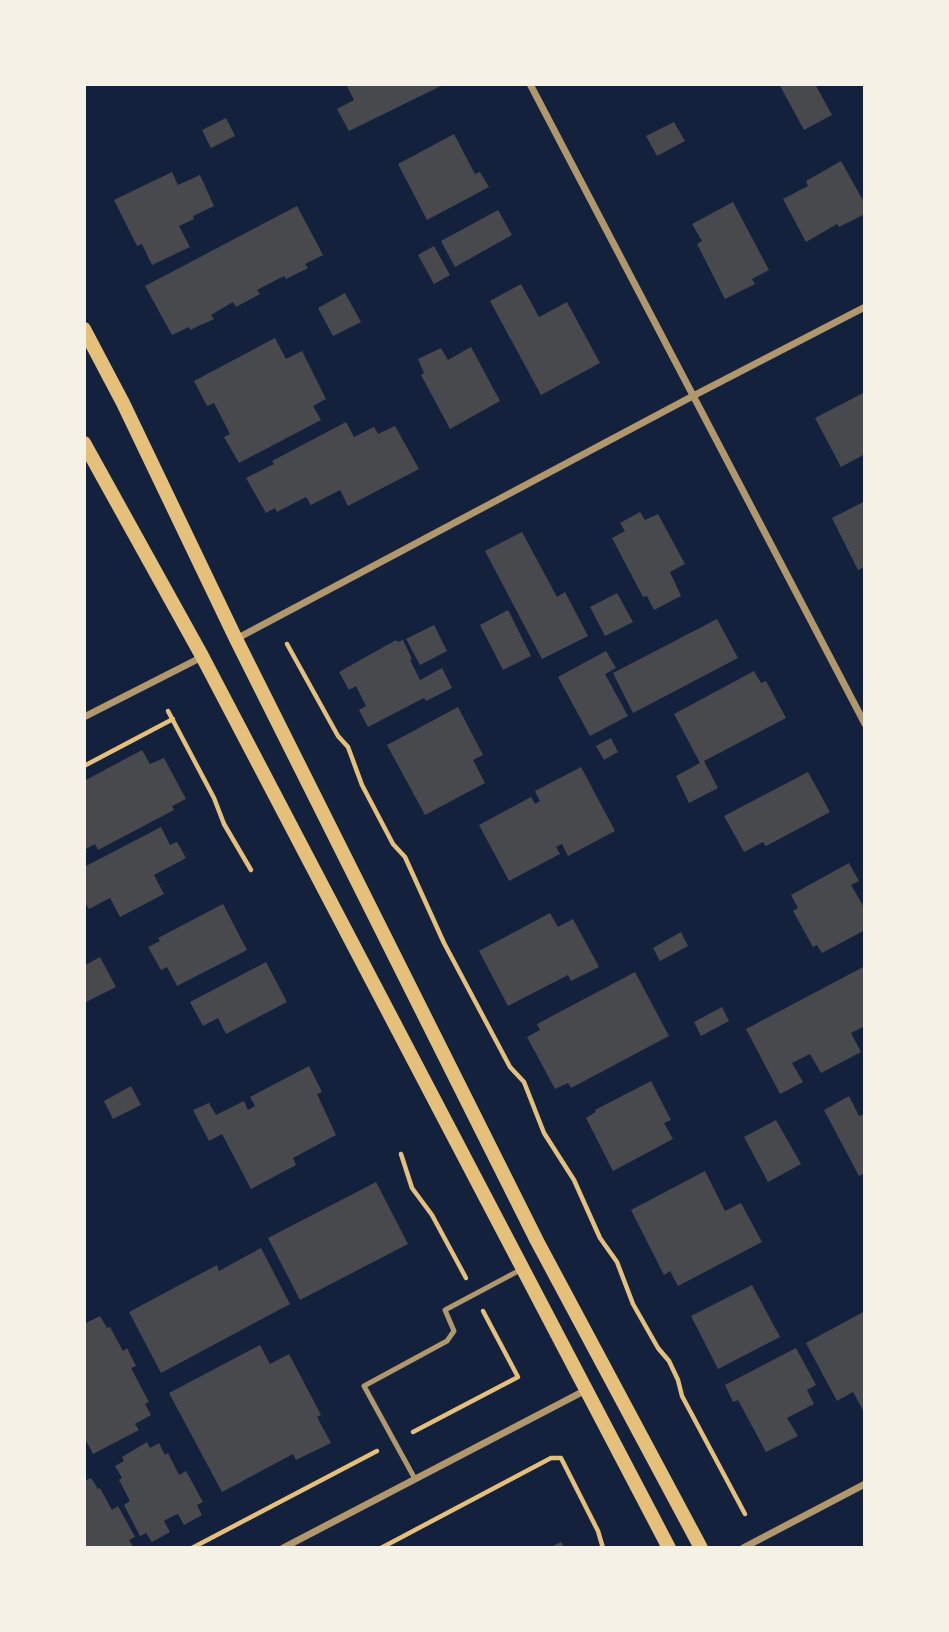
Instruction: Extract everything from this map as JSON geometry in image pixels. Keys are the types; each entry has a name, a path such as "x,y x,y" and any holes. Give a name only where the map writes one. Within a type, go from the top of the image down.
{"main road":[{"path":"84,329 537,1241 701,1548"},
{"path":"84,443 202,656 669,1548"}],"street":[{"path":"530,84 865,724"},
{"path":"236,639 865,307"},
{"path":"84,717 202,656"},
{"path":"283,1548 586,1390"},
{"path":"743,1548 865,1484"}],"lane":[{"path":"415,1479 364,1386 447,1342 454,1331 445,1311 523,1269"}],"path":[{"path":"288,644 338,736 348,747 362,785 393,844 405,857 444,943 510,1067 524,1082 544,1133 574,1180 600,1238 617,1262 633,1304 658,1348 669,1361 682,1396 745,1514"},
{"path":"168,711 214,798 224,824 251,870"},
{"path":"84,766 173,719"},
{"path":"192,1548 518,1377 432,1215 412,1188 401,1154"},
{"path":"381,1548 551,1458 561,1458 598,1531 603,1548"}],"building":[{"path":"445,84 349,131 337,109 354,100 347,86"},
{"path":"779,84 815,84 832,115 804,130"},
{"path":"226,118 235,136 211,148 202,130"},
{"path":"674,122 685,141 657,156 646,136"},
{"path":"454,134 475,174 480,172 489,187 427,220 398,164"},
{"path":"841,161 865,204 865,214 839,227 837,224 806,242 783,199 808,186 806,181"},
{"path":"172,172 178,185 200,175 214,206 179,226 190,247 152,265 142,244 137,246 114,200"},
{"path":"733,202 769,270 752,279 755,284 725,299 697,244 702,241 692,224"},
{"path":"297,206 323,255 305,264 308,268 286,279 284,276 257,290 260,294 236,307 233,302 211,315 214,319 172,335 145,286"},
{"path":"498,210 512,235 455,267 441,241"},
{"path":"434,246 450,275 434,284 418,255"},
{"path":"521,284 539,317 567,302 600,363 541,395 490,301"},
{"path":"345,293 361,322 333,336 318,308"},
{"path":"275,338 286,359 302,351 326,399 313,406 321,420 239,463 224,437 230,434 214,403 207,406 194,381"},
{"path":"471,347 500,401 450,429 421,375 424,373 418,359 441,348 448,360"},
{"path":"865,392 865,454 841,467 815,418"},
{"path":"346,422 354,437 374,427 378,434 395,426 419,469 348,506 340,490 311,505 306,497 277,512 275,508 266,513 246,478 274,464 272,461"},
{"path":"865,501 865,567 858,570 832,518"},
{"path":"640,512 645,520 658,514 685,564 670,572 681,596 654,610 647,596 643,597 612,538 625,531 620,523"},
{"path":"522,532 557,597 565,592 588,636 542,659 485,551"},
{"path":"617,593 633,622 605,636 590,607"},
{"path":"508,610 531,656 503,670 480,625"},
{"path":"717,619 738,658 633,713 613,673"},
{"path":"434,625 447,651 420,665 406,639"},
{"path":"396,640 403,640 420,680 442,668 452,688 426,701 424,698 368,727 359,710 366,706 356,686 349,690 339,672"},
{"path":"606,651 616,668 605,674 628,716 590,736 558,677"},
{"path":"754,671 761,683 766,681 786,718 704,761 718,788 689,803 676,776 700,763 674,714"},
{"path":"458,707 483,755 473,760 485,783 425,815 387,745"},
{"path":"611,738 618,752 604,760 596,746"},
{"path":"142,750 150,764 164,758 186,799 172,806 174,810 98,850 95,844 84,850 84,781"},
{"path":"581,767 615,831 568,856 562,844 556,847 560,854 509,881 479,825 531,797 535,804 540,801 535,791"},
{"path":"808,772 830,812 766,846 763,842 744,852 724,816"},
{"path":"161,827 170,845 177,842 186,858 154,875 164,894 120,917 110,898 89,909 84,901 84,867"},
{"path":"849,863 859,881 851,885 865,909 865,930 822,953 817,945 813,947 793,911 798,908 791,895"},
{"path":"223,904 247,950 177,986 167,967 161,970 148,947 160,941 158,938"},
{"path":"550,913 558,927 573,919 599,967 571,981 568,975 508,1006 479,951"},
{"path":"681,932 688,946 660,961 653,948"},
{"path":"100,957 116,987 84,1003 84,966"},
{"path":"266,962 287,1002 226,1034 218,1018 203,1026 190,1002"},
{"path":"865,966 865,1026 851,1033 861,1052 821,1073 810,1054 792,1063 803,1082 780,1094 746,1029"},
{"path":"635,972 669,1036 571,1088 568,1083 555,1089 527,1037 540,1030 537,1024"},
{"path":"722,1007 729,1021 701,1036 694,1022"},
{"path":"309,1066 322,1092 317,1094 336,1135 293,1158 296,1165 251,1189 222,1134 209,1141 193,1110 209,1103 216,1115 244,1101 248,1110 255,1106 250,1097"},
{"path":"651,1081 671,1120 664,1123 673,1139 613,1171 586,1118 596,1112 595,1110"},
{"path":"131,1086 141,1105 113,1119 104,1101"},
{"path":"849,1096 859,1116 865,1114 865,1173 859,1176 824,1110"},
{"path":"776,1120 801,1164 768,1182 744,1137"},
{"path":"705,1171 725,1211 741,1203 762,1242 678,1286 670,1271 664,1275 631,1210"},
{"path":"376,1182 408,1244 300,1300 268,1238"},
{"path":"261,1248 290,1304 161,1373 129,1312 217,1265 219,1271"},
{"path":"752,1285 780,1337 718,1369 691,1316"},
{"path":"865,1311 865,1414 853,1392 837,1401 806,1343"},
{"path":"100,1316 107,1328 110,1327 123,1351 127,1348 136,1366 131,1368 149,1402 145,1404 151,1415 135,1424 139,1430 93,1454 84,1437 84,1324"},
{"path":"260,1345 270,1364 289,1354 321,1415 317,1417 331,1443 296,1460 293,1454 222,1492 169,1393"},
{"path":"796,1348 816,1385 807,1390 814,1404 787,1418 798,1436 766,1452 738,1400 733,1402 725,1385"},
{"path":"147,1442 150,1448 159,1443 165,1455 168,1453 179,1475 186,1471 203,1502 197,1505 202,1515 184,1525 178,1514 171,1517 164,1521 170,1532 152,1542 146,1533 140,1536 124,1505 130,1501 115,1466 124,1461 122,1457"},
{"path":"91,1478 112,1510 118,1506 135,1537 129,1540 134,1548 84,1548 84,1481"},
{"path":"561,1542 565,1548 549,1548"}]}
